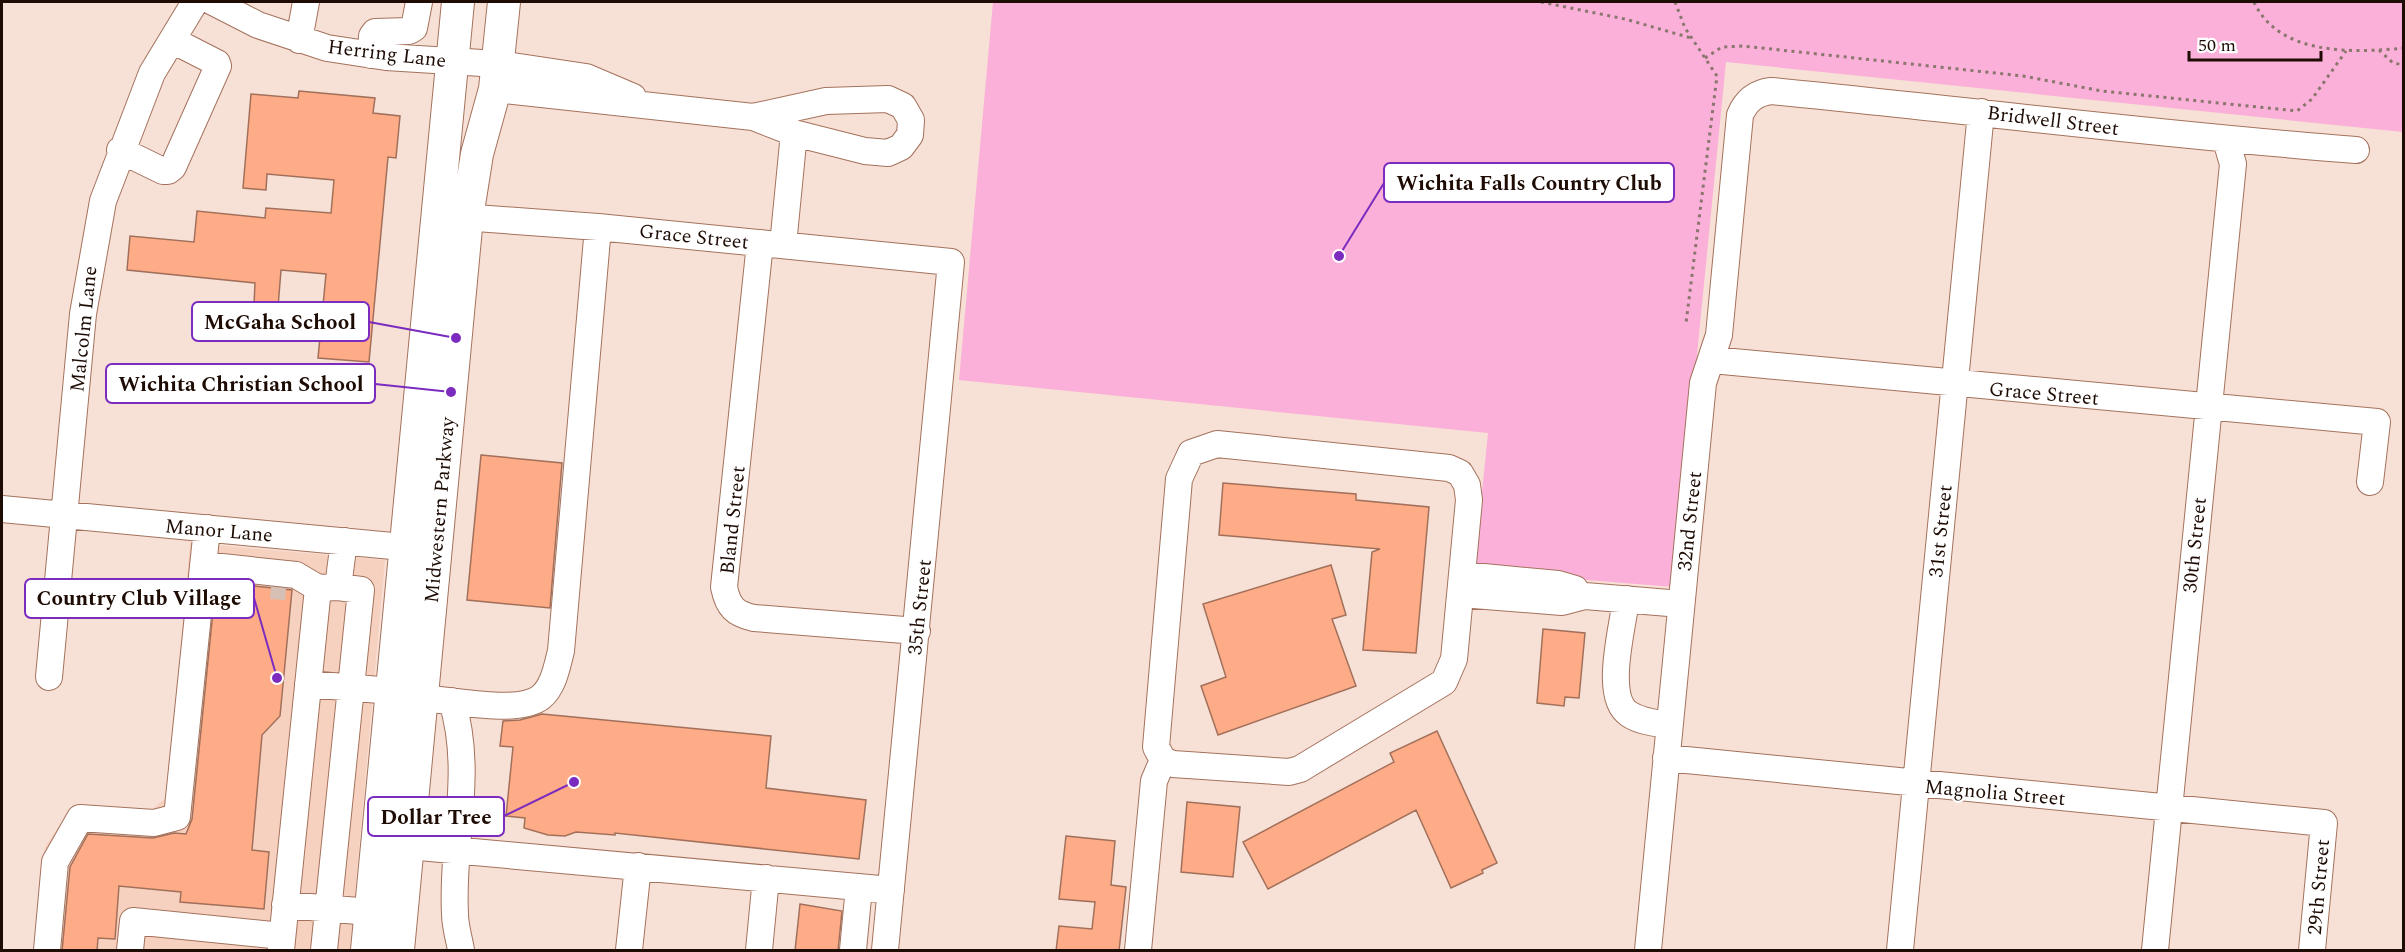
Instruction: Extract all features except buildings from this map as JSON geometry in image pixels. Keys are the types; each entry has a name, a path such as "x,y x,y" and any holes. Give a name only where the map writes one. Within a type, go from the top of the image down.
{"main road":[{"name":"Midwestern Parkway","path":"367,951 392,691 421,549 452,216 452,61 458,2"},
{"name":"Midwestern Parkway","path":"452,216 477,154 496,76 504,2"},
{"name":"Midwestern Parkway","path":"398,951 408,846 437,699 421,549"},
{"path":"403,902 412,951"}],"street":[{"name":"Malcolm Lane","path":"49,677 93,247 102,201 152,73 195,2"},
{"name":"Herring Lane","path":"213,2 258,25 299,40 371,56 452,61 578,100 652,105 753,117"},
{"path":"299,40 306,2"},
{"path":"371,56 372,36 375,32 410,31 414,28 419,2"},
{"path":"120,150 163,171 168,171 173,167 218,66 217,63 172,40"},
{"name":"Bridwell Street","path":"1752,98 1771,91 2226,140 2356,150"},
{"name":"32nd Street","path":"1648,951 1702,383 1712,360 1721,315 1740,116 1744,105 1752,98"},
{"path":"888,99 903,106 911,120 910,135 901,147 888,153 865,151 794,133 753,117 826,101 888,99"},
{"name":"31st Street","path":"1900,951 1981,112"},
{"name":"Bland Street","path":"794,133 772,244 724,587 727,600 736,614 754,618 917,631"},
{"name":"30th Street","path":"2155,951 2233,164 2226,140"},
{"name":"Grace Street","path":"452,216 598,227 951,262"},
{"path":"437,699 511,706 530,704 542,696 554,678 561,651 598,227"},
{"name":"35th Street","path":"885,951 951,262"},
{"name":"Grace Street","path":"1712,360 1955,385 2378,422 2370,482"},
{"path":"1217,444 1449,468 1460,473 1467,485 1469,500 1454,659 1444,682 1300,769 1278,773 1173,764 1163,760 1156,747 1179,479 1191,453 1217,444"},
{"name":"Manor Lane","path":"2,509 421,549"},
{"path":"47,951 55,862 80,818 154,823 177,817 207,528"},
{"path":"296,583 344,541"},
{"path":"203,565 296,583 361,590 324,951"},
{"path":"130,951 133,921 282,943 308,684 296,583"},
{"path":"1462,584 1502,588 1558,584 1585,596 1681,604"},
{"path":"1626,599 1615,686 1618,700 1628,714 1643,721 1670,725"},
{"path":"308,684 392,691"},
{"path":"437,699 461,730 462,798 455,914 461,951"},
{"name":"Magnolia Street","path":"1666,758 2324,824"},
{"path":"1138,951 1154,781 1163,760"},
{"name":"29th Street","path":"2313,951 2324,824"},
{"path":"408,846 891,890"},
{"path":"629,951 638,866"},
{"path":"759,951 766,878"},
{"path":"853,951 859,887"},
{"path":"285,905 371,912"}],"path":[{"path":"1541,2 1624,19 1692,39"},
{"path":"1675,2 1692,39 1717,76 1686,323"},
{"path":"2254,2 2270,25 2282,34 2304,43 2346,51 2403,48"},
{"path":"1705,58 1722,47 1743,46 2023,76 2102,91 2297,111 2312,99 2346,51"},
{"path":"2379,50 2393,63 2403,65"}],"shaded area":[{"path":"993,2 2403,2 2403,132 1726,62 1674,587 1474,571 1488,433 959,380"},
{"path":"190,543 385,560 350,950 35,950 45,847 73,806 148,813 168,796"}],"tunnel":[{"path":"271,586 286,587"}],"place":[{"name":"Wichita Falls Country Club","path":"1339,256"},
{"name":"McGaha School","path":"456,338"},
{"name":"Wichita Christian School","path":"451,392"},
{"name":"Country Club Village","path":"277,678"},
{"name":"Dollar Tree","path":"574,782"}]}
